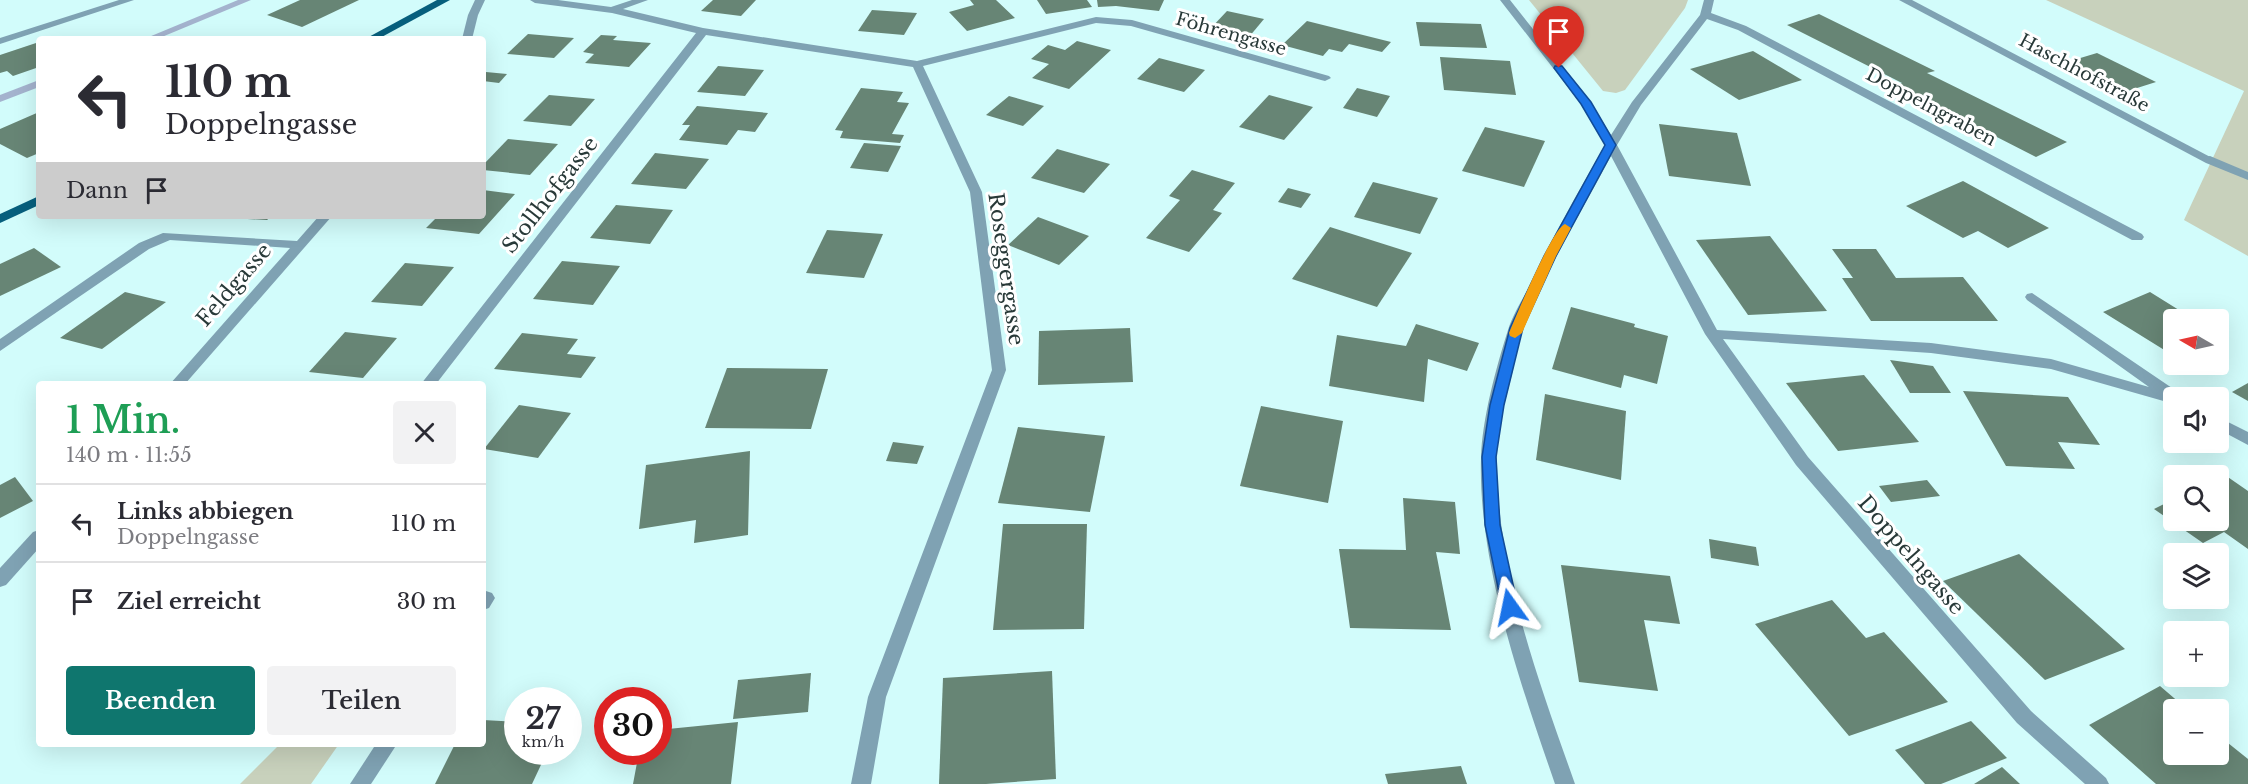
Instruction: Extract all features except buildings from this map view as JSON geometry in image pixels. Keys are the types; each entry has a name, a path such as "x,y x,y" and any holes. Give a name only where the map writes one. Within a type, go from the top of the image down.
{"main road":[{"path":"376,36 445,0"},
{"path":"0,219 36,201"}],"street":[{"path":"0,41 129,0"},
{"path":"468,36 480,0"},
{"path":"535,0 612,10 703,31 917,64"},
{"path":"612,10 643,0"},
{"name":"Doppelngasse","path":"1505,0 1586,102 1713,334 1802,461 2024,717 2099,784"},
{"path":"1565,784 1539,710 1510,607 1492,525 1489,457 1497,405 1516,328 1550,256 1636,104 1705,15 1708,0"},
{"name":"Haschhofstraße","path":"1904,0 2210,160 2248,176"},
{"name":"Doppelngraben","path":"1705,15 1742,28 2137,237"},
{"name":"Föhrengasse","path":"917,64 1096,20 1132,23 1325,78"},
{"name":"Stollhofgasse","path":"430,381 703,31"},
{"name":"Roseggergasse","path":"861,784 877,697 999,370 976,192 917,64"},
{"name":"Feldgasse","path":"180,381 323,219"},
{"path":"0,346 144,246 168,236 298,246"},
{"path":"2032,297 2163,390"},
{"path":"1713,334 1931,348 2051,363 2163,395"},
{"path":"2229,428 2248,439"},
{"path":"0,580 36,540"},
{"path":"360,784 385,747"}],"green space":[{"path":"1529,0 1688,0 1685,8 1625,90 1616,93 1603,91"},
{"path":"2046,0 2248,0 2248,256 2184,220 2244,91"},
{"path":"277,747 337,747 311,784 240,784"}],"waterway":[{"path":"156,36 246,0"},
{"path":"0,99 36,84"}],"slow traffic":[{"path":"1515,333 1565,228"}],"route":[{"path":"1510,607 1492,525 1489,457 1497,405 1516,328 1550,256 1611,145 1586,102 1559,68"}]}
